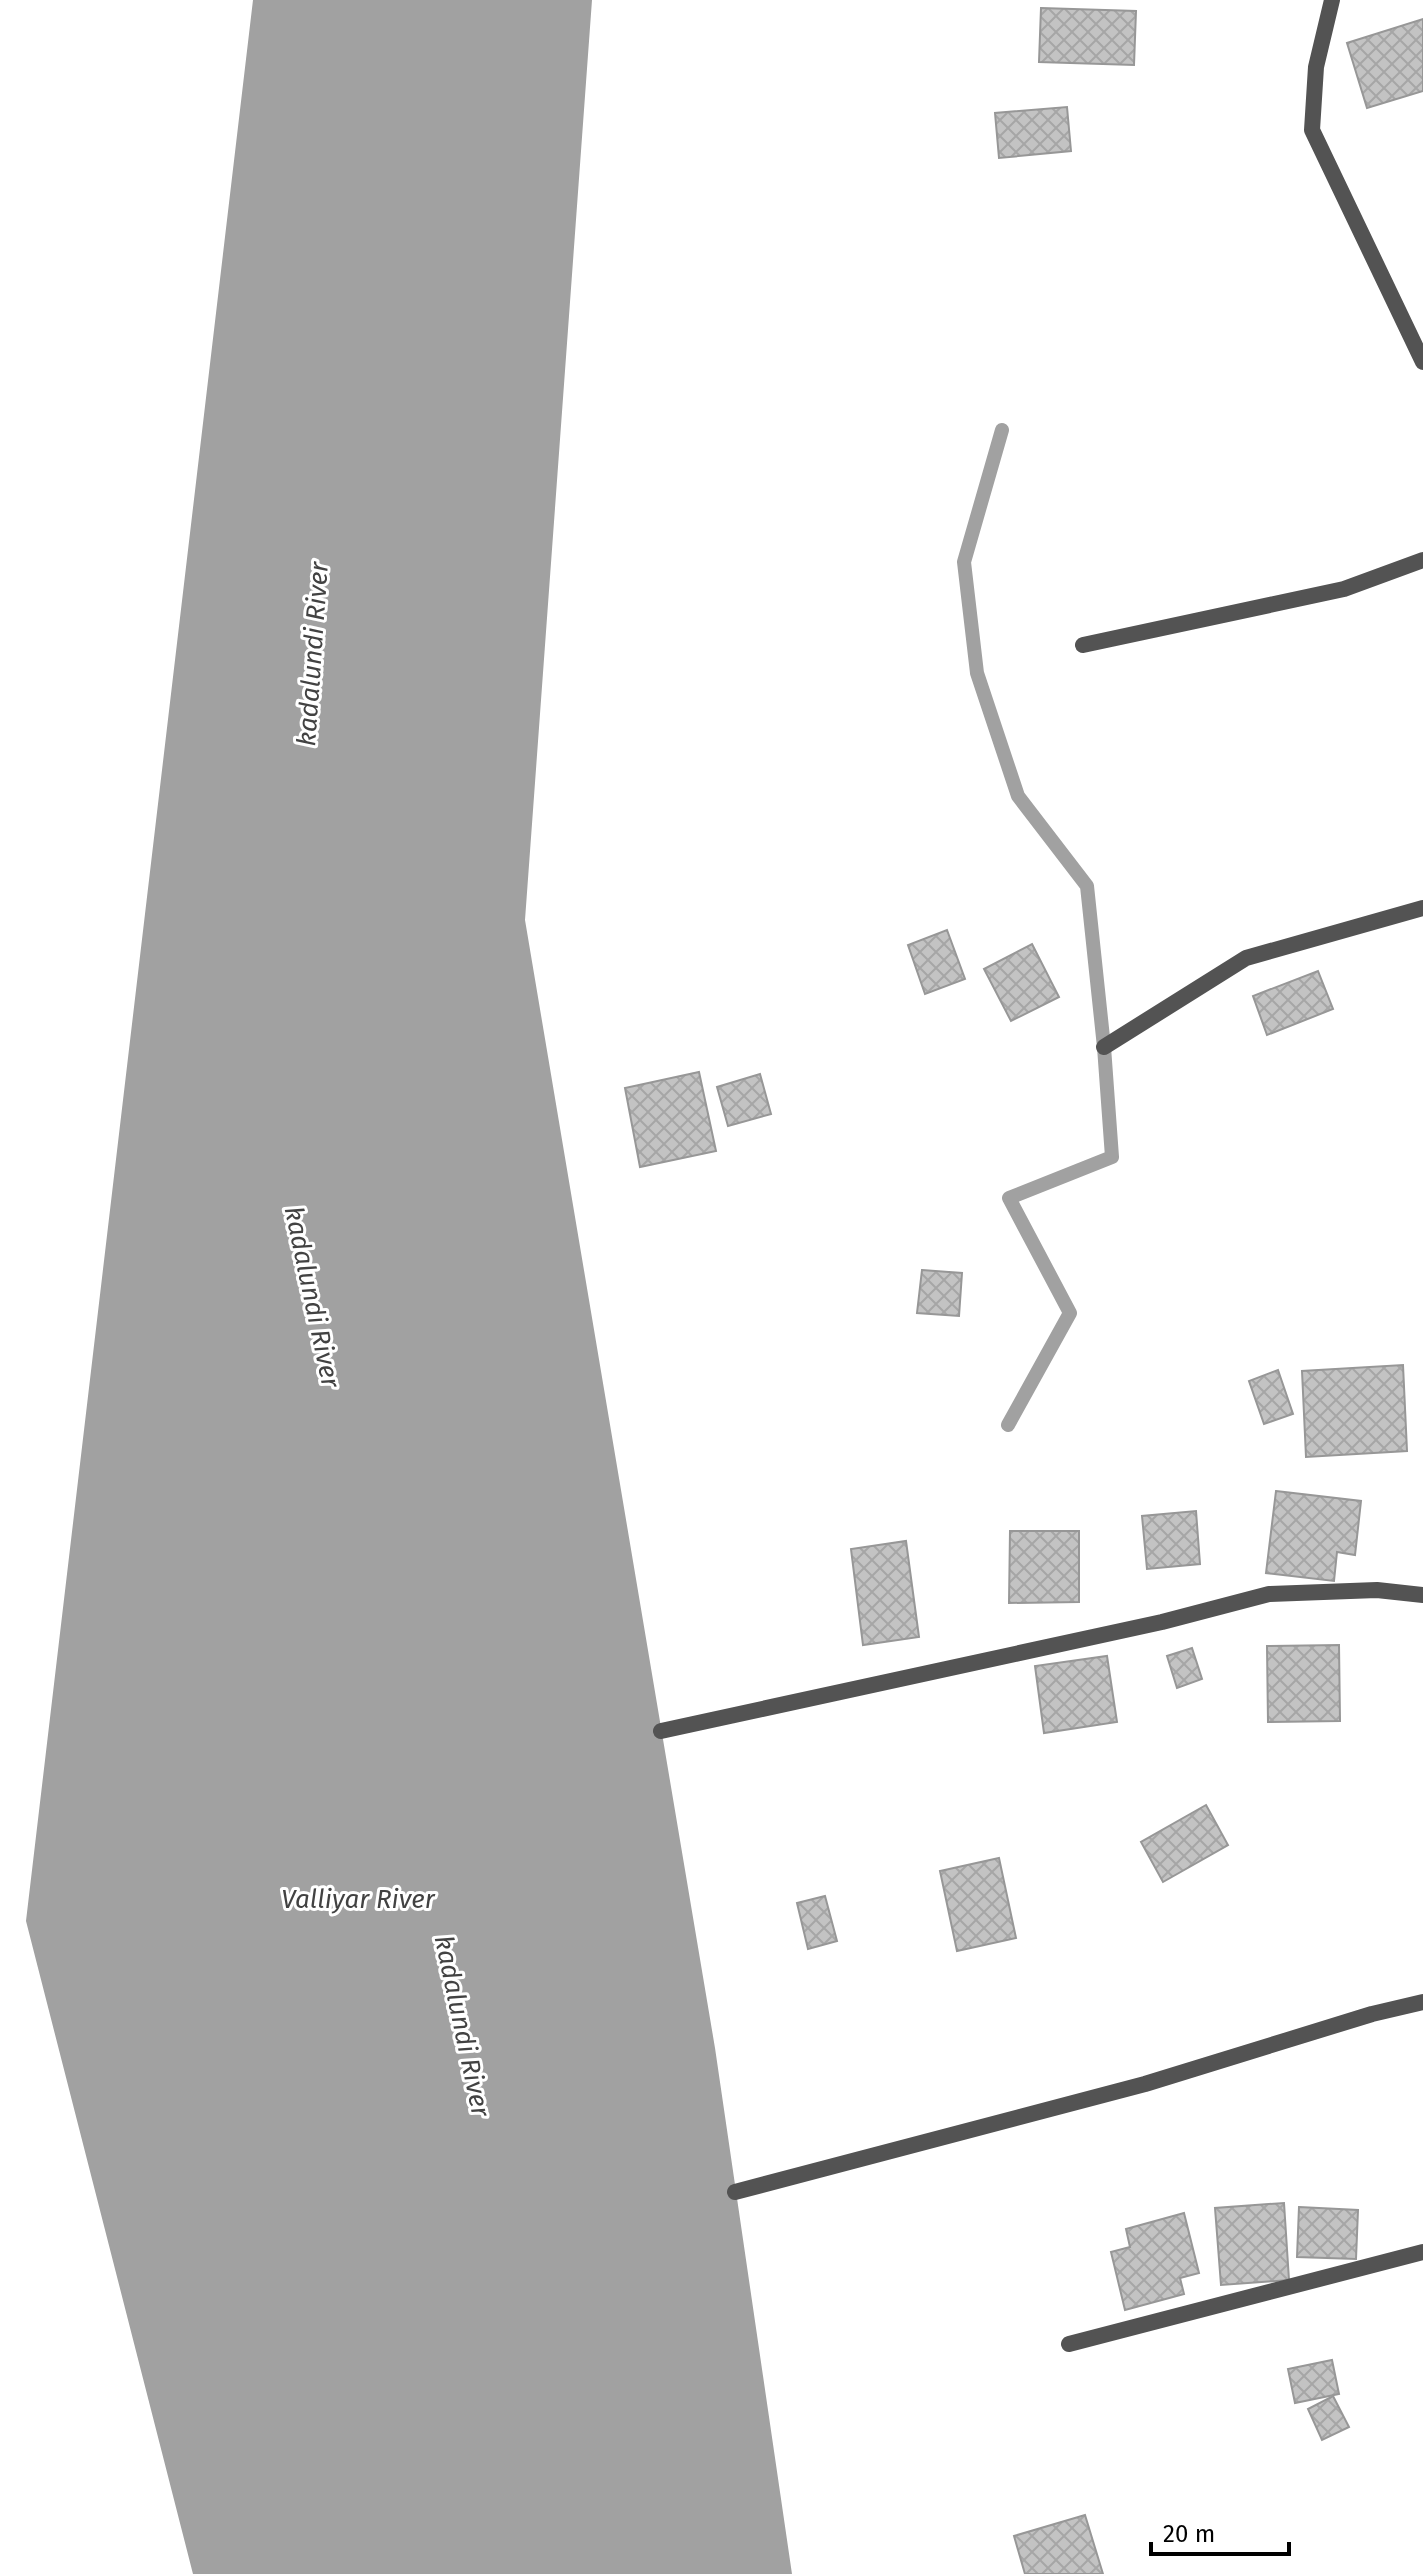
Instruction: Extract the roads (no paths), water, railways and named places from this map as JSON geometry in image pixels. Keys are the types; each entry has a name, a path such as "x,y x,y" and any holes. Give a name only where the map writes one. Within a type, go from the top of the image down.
{"street":[{"path":"1332,0 1316,67 1312,130 1423,362"},
{"path":"1083,645 1344,589 1423,560"},
{"path":"1104,1047 1246,958 1423,908"},
{"path":"661,1731 1162,1622 1269,1594 1377,1590 1423,1595"},
{"path":"735,2192 1145,2084 1372,2014 1423,2002"},
{"path":"1069,2344 1423,2252"}],"water":[{"name":"Valliyar River","path":"253,0 592,0 525,920 715,2048 792,2574 193,2574 26,1921"}],"waterway":[{"path":"1002,430 964,562 977,673 1018,796 1087,886 1112,1157 1009,1198 1070,1313 1008,1425"}],"water label":[{"name":"kadalundi River","path":"313,654"},
{"name":"kadalundi River","path":"312,1297"},
{"name":"kadalundi River","path":"462,2026"}]}
